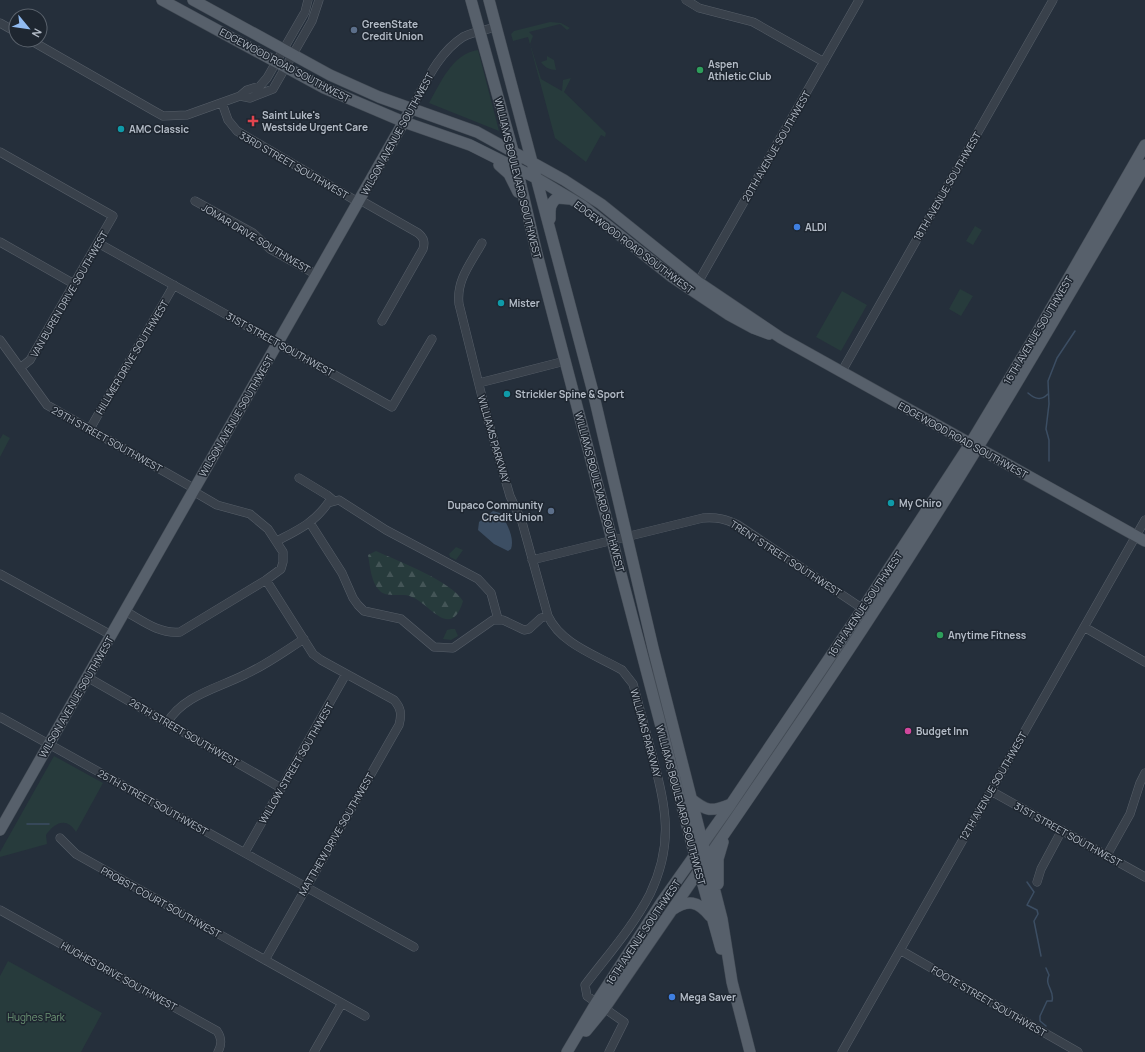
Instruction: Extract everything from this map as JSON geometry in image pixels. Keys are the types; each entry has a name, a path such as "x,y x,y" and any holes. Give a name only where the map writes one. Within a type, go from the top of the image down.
{"main road":[{"name":"EDGEWOOD ROAD SOUTHWEST","path":"162,0 324,88 404,122 470,145 536,178 597,216 672,277 695,287 781,338 1140,539"},
{"name":"EDGEWOOD ROAD SOUTHWEST","path":"193,0 288,53 353,86 411,109 477,132 514,151 564,180 601,204 695,287"},
{"name":"WILLIAMS BOULEVARD SOUTHWEST","path":"472,0 514,151 528,216 565,361 683,812 699,871 717,918"},
{"name":"WILLIAMS BOULEVARD SOUTHWEST","path":"489,0 593,392 690,798 707,859 717,918 750,1052"},
{"name":"WILSON AVENUE SOUTHWEST","path":"0,830 4,816 49,744 411,109"},
{"path":"470,145 509,174 528,216"},
{"name":"16TH AVENUE SOUTHWEST","path":"974,446 1145,145"},
{"name":"16TH AVENUE SOUTHWEST","path":"568,1052 699,871 734,819 1046,336 1145,165"},
{"path":"549,229 550,206 552,201 562,197 572,200"},
{"name":"16TH AVENUE SOUTHWEST","path":"600,1006 672,888 868,612"},
{"path":"690,798 701,808 709,810 717,810 731,804"},
{"path":"672,888 685,857 683,812"},
{"path":"717,918 718,859 734,819"},
{"path":"671,910 680,905 695,904 704,908 717,918"}],"street":[{"path":"288,53 305,12 308,0"},
{"path":"44,48 163,116 187,115 240,96 247,90 264,83 281,64 312,21 319,0"},
{"path":"686,0 699,8 753,22 824,62"},
{"name":"20TH AVENUE SOUTHWEST","path":"695,287 859,0"},
{"name":"18TH AVENUE SOUTHWEST","path":"842,371 1053,0"},
{"name":"WILSON AVENUE SOUTHWEST","path":"411,109 441,57 464,36 496,27"},
{"name":"33RD STREET SOUTHWEST","path":"222,103 228,120 237,131 418,233 422,237 425,243 423,249 382,321"},
{"name":"VAN BUREN DRIVE SOUTHWEST","path":"0,152 113,216 30,360 20,368"},
{"name":"JOMAR DRIVE SOUTHWEST","path":"195,201 253,234 270,249 317,275"},
{"path":"0,242 74,284"},
{"name":"31ST STREET SOUTHWEST","path":"98,243 392,407 432,339"},
{"name":"WILLIAMS PARKWAY","path":"482,243 460,281 458,292 479,383 510,496 522,522 548,616 554,627 562,636 622,670 628,676 633,684 664,800 666,831 664,848 659,870 649,895 608,956 585,985 587,996 600,1006"},
{"name":"HILLMER DRIVE SOUTHWEST","path":"90,429 126,363 152,324 174,285"},
{"name":"29TH STREET SOUTHWEST","path":"0,340 47,405 194,490 217,505 250,514 268,529 283,552 281,569 266,580 180,632 170,633 160,630 125,611"},
{"name":"WILLIAMS PARKWAY","path":"479,383 565,361"},
{"path":"298,478 328,495 333,500"},
{"path":"277,541 318,517 328,502 339,500 346,503 386,530 478,579 491,593 498,620"},
{"name":"TRENT STREET SOUTHWEST","path":"532,560 627,538 703,518 726,519 868,612"},
{"name":"12TH AVENUE SOUTHWEST","path":"842,1052 1084,627 1140,539 1145,520"},
{"path":"310,523 342,573 358,606 364,611 401,619 434,647 453,648 487,623 498,620 507,622 524,630 528,629 541,618 548,616"},
{"path":"0,574 111,635"},
{"path":"266,580 317,657 346,674"},
{"path":"1084,627 1145,662"},
{"path":"167,723 172,714 184,703 248,674 304,639"},
{"name":"MATTHEW DRIVE SOUTHWEST","path":"265,960 399,725 401,716 399,706 394,700 346,674"},
{"name":"WILLOW STREET SOUTHWEST","path":"245,852 346,674"},
{"name":"26TH STREET SOUTHWEST","path":"87,677 281,788"},
{"name":"25TH STREET SOUTHWEST","path":"0,717 414,947"},
{"path":"1107,855 1130,814 1140,783 1145,773"},
{"name":"31ST STREET SOUTHWEST","path":"991,791 1145,877"},
{"path":"1037,882 1041,869 1062,830"},
{"name":"PROBST COURT SOUTHWEST","path":"60,838 76,854 365,1016"},
{"name":"HUGHES DRIVE SOUTHWEST","path":"0,910 217,1031 221,1036 221,1043 218,1052"},
{"name":"FOOTE STREET SOUTHWEST","path":"900,950 1078,1052"},
{"path":"314,1052 342,1003"},
{"path":"600,1006 624,1022 609,1052"}],"green space":[{"path":"550,22 561,23 570,28 567,30 560,24 529,32 533,36 530,44 541,79 562,91 563,80 571,78 564,92 606,133 605,137 601,135 586,162 555,138 528,37 513,41 511,34 514,31"},
{"path":"478,50 499,131 429,103 448,70 454,63 461,57"},
{"path":"547,56 554,60 556,70 547,68 541,62 547,60"},
{"path":"975,226 982,230 973,245 966,241"},
{"path":"960,289 973,296 961,316 949,309"},
{"path":"842,291 867,305 841,351 816,337"},
{"path":"3,434 10,438 0,457 0,439"},
{"path":"456,547 463,550 456,560 450,557 449,554"},
{"path":"376,551 423,572 447,586 463,601 458,613 452,618 446,619 440,617 412,597 382,593 374,583 368,555"},
{"path":"455,629 458,636 451,640 443,639 447,630"},
{"path":"54,756 103,783 76,832 69,824 57,824 46,835 47,844 0,857 0,852"},
{"name":"Hughes Park","path":"8,961 102,1013 81,1052 0,1052 0,976"}],"water":[{"path":"493,511 500,513 505,520 511,535 512,545 511,549 508,551 494,544 478,530 479,522"}],"waterway":[{"path":"1049,461 1049,440 1046,429 1049,404 1048,381 1057,358 1075,331"},
{"path":"1028,393 1033,397 1038,398 1043,398 1048,394"},
{"path":"27,824 49,824"},
{"path":"1027,882 1034,892 1027,905 1037,910 1038,914 1034,921 1041,956"},
{"path":"1046,968 1049,975 1048,982 1053,997 1052,1001 1047,1001 1040,1016 1040,1021 1046,1026"}],"place":[{"name":"GreenState Credit Union","path":"354,30"},
{"name":"Aspen Athletic Club","path":"700,70"},
{"name":"Saint Luke's Westside Urgent Care","path":"253,121"},
{"name":"AMC Classic","path":"121,129"},
{"name":"ALDI","path":"797,227"},
{"name":"Mister","path":"501,303"},
{"name":"Strickler Spine & Sport","path":"507,394"},
{"name":"My Chiro","path":"891,503"},
{"name":"Dupaco Community Credit Union","path":"551,511"},
{"name":"Anytime Fitness","path":"940,635"},
{"name":"Budget Inn","path":"908,731"},
{"name":"Mega Saver","path":"672,997"}]}
